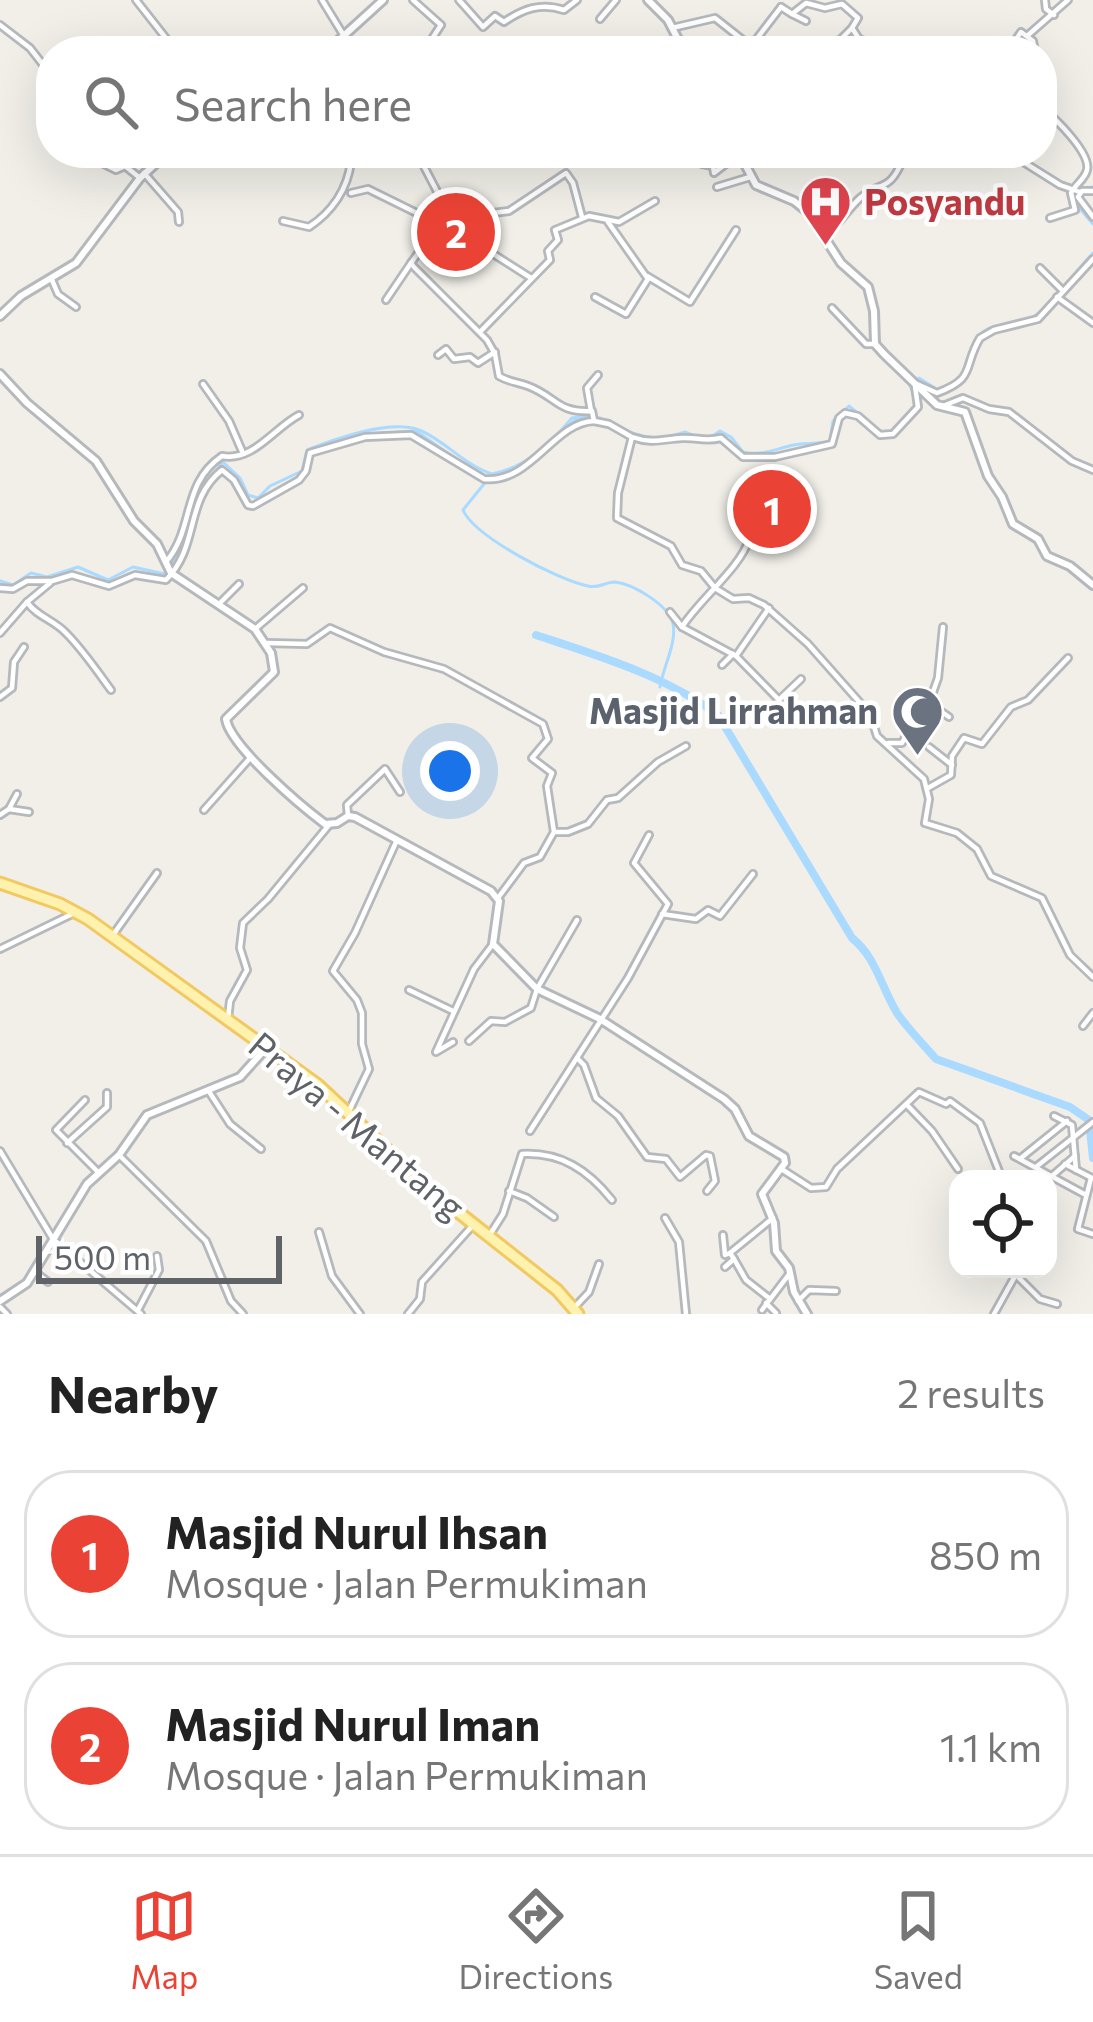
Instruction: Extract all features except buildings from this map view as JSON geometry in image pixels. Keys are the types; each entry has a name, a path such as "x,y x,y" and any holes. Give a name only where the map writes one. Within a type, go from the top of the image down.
{"main road":[{"name":"Praya - Mantang","path":"0,884 78,912 267,1046 575,1311"}],"street":[{"path":"136,0 164,36"},
{"path":"322,0 340,36"},
{"path":"343,36 383,0"},
{"path":"412,0 442,26 435,36"},
{"path":"459,0 483,27 495,16 503,22 520,11 547,5 562,10 578,0"},
{"path":"600,19 616,0"},
{"path":"649,0 676,36"},
{"path":"775,0 806,21"},
{"path":"1045,0 1046,9 1054,15"},
{"path":"1018,36 1027,36 1068,0"},
{"path":"792,14 806,3 825,8 842,4 859,18 844,36"},
{"path":"761,36 781,7"},
{"path":"672,28 715,18 738,36"},
{"path":"0,25 36,55"},
{"path":"852,28 857,36"},
{"path":"1050,218 1075,210 1071,196 1086,174 1088,161 1057,121"},
{"path":"128,168 178,212 179,222"},
{"path":"0,316 21,296 52,280 82,256 151,168"},
{"path":"284,221 309,227 347,185 350,168"},
{"path":"386,300 437,221 442,197 426,168"},
{"path":"745,168 761,188 803,207 841,263 868,287 875,344"},
{"path":"824,236 862,195 888,185 898,168"},
{"path":"1033,168 1060,185 1093,191"},
{"path":"351,193 368,189 437,221 465,223 476,215 509,211 566,173 582,218"},
{"path":"716,187 750,177"},
{"path":"1077,190 1079,201 1093,217"},
{"path":"480,332 550,260 548,251 558,242 555,230 582,218 608,222 632,217 655,201"},
{"path":"608,222 647,277 692,301 736,230"},
{"path":"487,250 531,278"},
{"path":"915,381 938,393 961,382 982,335 1037,319 1093,259"},
{"path":"411,262 480,332 495,352 497,369 505,380 526,385 567,411 593,416 632,437 656,443 722,438 741,456 775,457 832,444 838,420 845,413 858,416 876,433 893,434 918,407 915,381"},
{"path":"1040,268 1093,323"},
{"path":"595,297 626,314 647,277"},
{"path":"52,280 58,294 76,307"},
{"path":"832,308 929,399 941,407 962,409 972,422 988,476 1003,496 1016,528 1037,539 1047,556 1070,566 1093,586"},
{"path":"438,355 446,349 458,361 470,357 478,363 495,352"},
{"path":"0,374 26,403 96,461 169,569 255,629 274,661 274,672 226,719 230,733 329,825"},
{"path":"593,416 587,388 598,375"},
{"path":"203,384 244,454"},
{"path":"941,407 957,398 988,410 1004,409 1072,461 1093,470"},
{"path":"169,569 185,532 189,500 214,460 244,454 298,415"},
{"path":"0,588 75,575 109,586 135,575 160,582 192,537 194,510 218,472 230,475 253,506 298,480 306,471 310,453 365,437 411,435 484,479 495,480 515,472 593,416"},
{"path":"632,437 618,493 618,520 671,547 682,566 700,571 716,588 769,608 870,714 877,736 921,776 928,788 925,823 957,832 976,849 992,876 1040,897 1070,955 1093,977"},
{"path":"682,627 693,606 716,588 748,542 749,519 763,509"},
{"path":"0,633 52,581"},
{"path":"219,604 239,584"},
{"path":"255,629 303,588"},
{"path":"27,602 34,613 46,615 67,634 111,690"},
{"path":"722,665 769,608"},
{"path":"670,612 682,627 734,655 779,700 801,679"},
{"path":"888,743 902,743 929,703 938,678 943,627"},
{"path":"265,644 307,644 330,628 385,652 445,669 538,720 548,739 532,761 551,771 547,789 554,832 540,857 524,862 498,898 493,944 480,958 436,1052 453,1042"},
{"path":"0,697 12,688 14,662 25,647"},
{"path":"928,788 947,779 952,756 964,738 982,744 1011,706 1028,700 1068,658"},
{"path":"929,703 949,717"},
{"path":"554,832 588,824 607,800 618,798 658,762 686,746"},
{"path":"928,747 952,764"},
{"path":"204,810 251,757"},
{"path":"348,815 347,805 385,770 400,792"},
{"path":"0,814 9,809 17,794"},
{"path":"9,809 29,812"},
{"path":"348,815 477,882 498,898"},
{"path":"228,1019 230,1001 247,970 240,945 243,923 329,825 348,815"},
{"path":"530,1132 668,900 634,863 649,835"},
{"path":"348,1113 369,1069 362,1044 362,1012 333,971 397,840"},
{"path":"113,935 157,874"},
{"path":"662,914 696,919 709,910 720,916 753,874"},
{"path":"0,949 78,912"},
{"path":"469,1041 489,1022 505,1022 531,1008 577,920"},
{"path":"493,944 537,989 601,1019 730,1104 749,1136 784,1157 762,1194 772,1218 776,1251 807,1314"},
{"path":"409,990 453,1011"},
{"path":"1088,1026 1093,1013"},
{"path":"7,1314 0,1304 24,1285 98,1172 119,1155 148,1114 247,1073 267,1046"},
{"path":"577,1058 596,1098 618,1116 647,1157 667,1159 680,1178 706,1154 710,1156 715,1181 707,1191"},
{"path":"208,1090 230,1124 261,1149"},
{"path":"781,1169 811,1188 826,1187 859,1147 919,1092 962,1107 980,1123 998,1170"},
{"path":"67,1143 108,1106 107,1093"},
{"path":"85,1100 56,1130 98,1172"},
{"path":"908,1106 958,1169"},
{"path":"1054,1117 1072,1125 1076,1169"},
{"path":"1042,1170 1018,1157 1067,1121"},
{"path":"1036,1167 1093,1122"},
{"path":"0,1151 53,1239 139,1312 159,1270 157,1256"},
{"path":"489,1236 503,1214 520,1155 550,1154 590,1174 612,1200"},
{"path":"119,1155 206,1241 230,1298 243,1314"},
{"path":"1057,1171 1075,1156"},
{"path":"1066,1164 1092,1178 1078,1229 1093,1233"},
{"path":"1057,1178 1086,1195"},
{"path":"509,1191 554,1217"},
{"path":"664,1217 679,1242 686,1314"},
{"path":"725,1267 772,1218"},
{"path":"408,1314 420,1299 422,1282 474,1224"},
{"path":"319,1232 332,1276 360,1314"},
{"path":"723,1235 725,1255 732,1256"},
{"path":"732,1256 776,1313"},
{"path":"575,1311 589,1292 599,1264"},
{"path":"34,1271 48,1282"},
{"path":"766,1304 790,1273"},
{"path":"994,1314 1015,1278"},
{"path":"1022,1278 1040,1299 1058,1304"},
{"path":"798,1301 809,1290 836,1291"}],"waterway":[{"path":"1076,189 1093,187"},
{"path":"1075,203 1093,224"},
{"path":"968,361 980,335 1041,311 1093,253"},
{"path":"914,395 910,386 919,378 938,390 958,379"},
{"path":"711,437 720,431 743,452 759,453 830,441 833,421 849,406 867,421"},
{"path":"195,496 223,462 240,478 248,495 258,498 270,486 302,471 307,450 393,427 419,430 492,474 536,453 572,418 598,418 657,438"},
{"path":"566,429 575,420 600,418"},
{"path":"366,434 416,431 456,459"},
{"path":"672,436 685,432 697,437"},
{"path":"464,464 487,477"},
{"path":"488,479 463,510 483,532 558,575 592,587 622,584 665,610 674,631 660,687"},
{"path":"0,581 13,585 31,573 47,577 78,567 108,580 133,567 165,574 184,545"},
{"path":"536,635 653,678 718,715 911,1031 936,1059 1070,1107 1089,1120 1093,1158"}],"place":[{"name":"Masjid Nurul Iman","path":"456,232"},
{"name":"Posyandu","path":"825,248"},
{"name":"Masjid Nurul Ihsan","path":"772,509"},
{"name":"Masjid Lirrahman","path":"917,757"}]}
